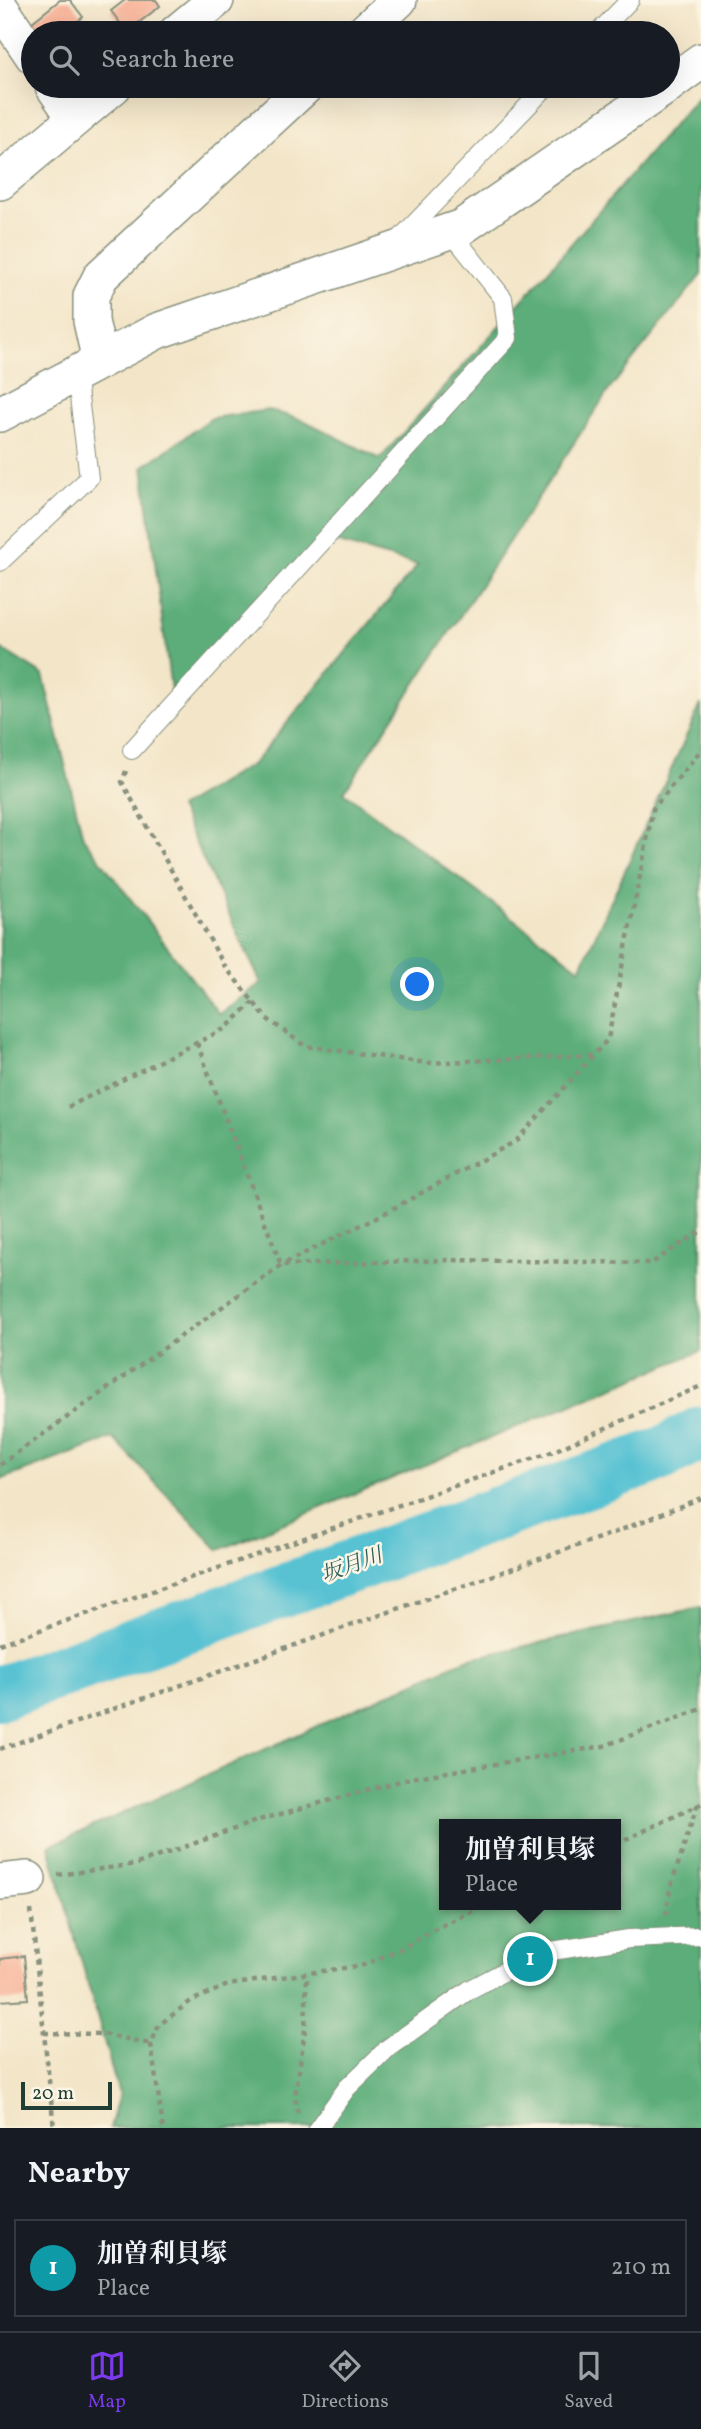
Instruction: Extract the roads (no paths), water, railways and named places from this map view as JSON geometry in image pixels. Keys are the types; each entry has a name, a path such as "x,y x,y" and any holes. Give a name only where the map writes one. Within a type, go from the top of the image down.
{"street":[{"path":"191,21 216,0"},
{"path":"376,21 399,0"},
{"path":"0,7 21,38"},
{"path":"680,76 701,61"},
{"path":"61,98 75,118"},
{"path":"0,182 99,98"},
{"path":"88,367 91,296 101,276 293,98"},
{"path":"0,414 158,331 461,227 648,98"}],"lane":[{"path":"610,21 630,0"},
{"path":"386,253 535,98"},
{"path":"132,750 508,338 503,298 450,231"},
{"path":"0,562 89,478 88,367"},
{"path":"318,2128 347,2088 388,2048 468,1990 539,1953 629,1939 701,1936"}],"waterway":[{"name":"坂月川","path":"0,1693 662,1454 701,1433"}],"place":[{"name":"加曽利貝塚","path":"530,1959"}]}
